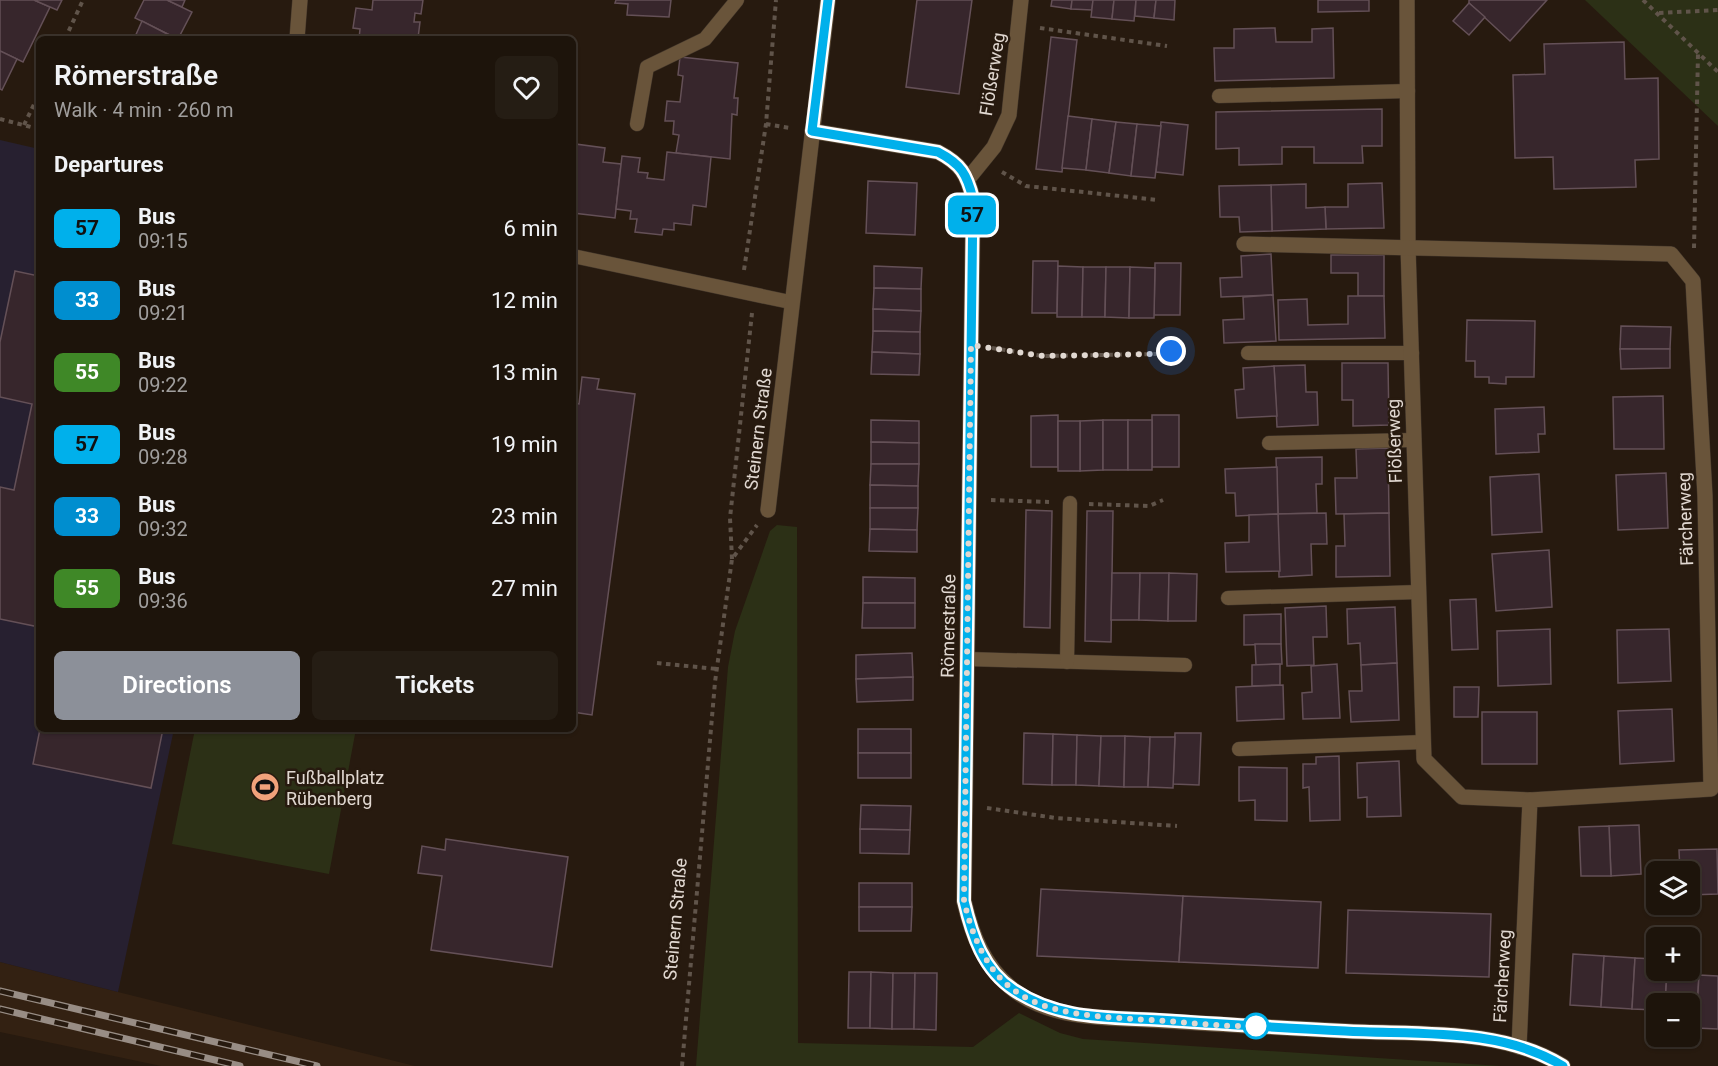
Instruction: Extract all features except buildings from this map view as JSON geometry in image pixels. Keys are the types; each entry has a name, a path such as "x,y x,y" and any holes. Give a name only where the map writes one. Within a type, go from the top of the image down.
{"street":[{"path":"297,36 300,0"},
{"name":"Steinern Straße","path":"768,510 790,302 828,0"},
{"name":"Flößerweg","path":"968,179 994,147 1009,115 1021,0"},
{"name":"Flößerweg","path":"1407,0 1408,247 1424,759 1462,797 1530,800"},
{"path":"812,131 938,152 954,160 968,179"},
{"name":"Römerstraße","path":"968,179 973,199 964,901 972,934 989,967 1012,989 1056,1011 1095,1017 1485,1038 1550,1058 1563,1066"},
{"path":"1244,244 1671,254 1693,281"},
{"name":"Färcherweg","path":"1519,1047 1530,800 1715,790 1711,496 1693,281"}],"lane":[{"path":"637,124 647,67 705,39 737,0"},
{"path":"1220,96 1408,91"},
{"path":"576,257 790,302"},
{"path":"1248,353 1412,353"},
{"path":"1269,443 1414,440"},
{"path":"1067,662 1070,503"},
{"path":"1228,598 1418,592"},
{"path":"967,659 1185,665"},
{"path":"1239,749 1423,742"}],"path":[{"path":"66,36 83,0"},
{"path":"732,558 730,519 748,293 766,124 776,0"},
{"path":"1643,0 1718,72"},
{"path":"1658,13 1718,10"},
{"path":"1019,25 1167,46"},
{"path":"1693,281 1698,53"},
{"path":"24,125 36,100"},
{"path":"0,119 36,128"},
{"path":"983,162 1026,186 1158,200"},
{"path":"971,345 1043,356 1156,354 1171,351"},
{"name":"Steinern Straße","path":"682,1066 717,669 732,558 768,510"},
{"path":"657,663 717,669"},
{"path":"965,804 1056,819 1177,826"}],"shaded area":[{"path":"0,140 36,148 36,732 173,732 118,992 0,962"},
{"path":"0,962 415,1066 161,1066 0,1032"}],"green space":[{"path":"1585,0 1718,0 1718,126"},
{"path":"777,525 797,527 798,1043 973,1047 1019,1013 1060,1033 1083,1039 1501,1066 696,1066 728,667 735,631 770,531"},
{"name":"Fußballplatz Rübenberg","path":"194,732 355,732 329,874 172,844"}],"railway":[{"path":"0,991 317,1066"},
{"path":"0,1009 240,1066"}],"bus line":[{"name":"57","path":"828,0 812,131 938,152 954,160 968,179 973,199 964,901 972,934 989,967 1012,989 1056,1011 1095,1017 1485,1038 1550,1058 1563,1066"}],"place":[{"name":"Fußballplatz Rübenberg","path":"265,787"}],"route":[{"path":"1171,351 1156,354 1043,356 971,345 964,901 972,934 989,967 1012,989 1036,1003 1056,1011 1095,1017 1256,1026"}]}
